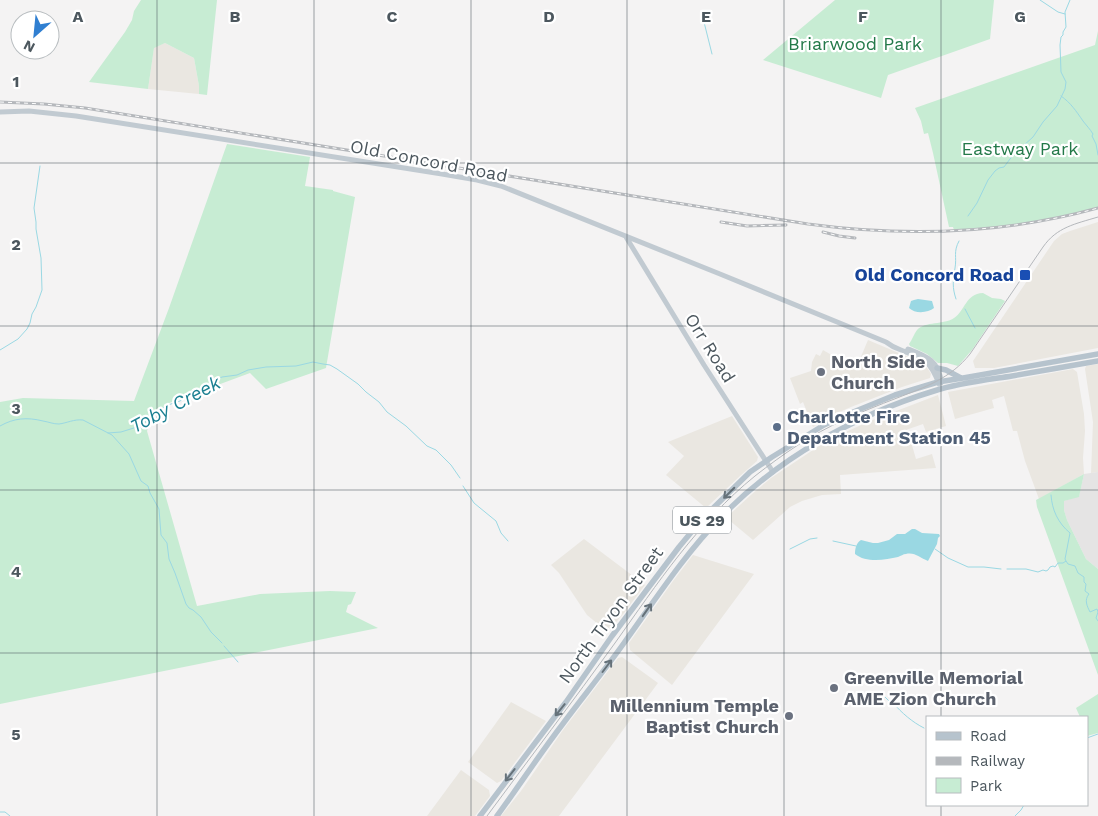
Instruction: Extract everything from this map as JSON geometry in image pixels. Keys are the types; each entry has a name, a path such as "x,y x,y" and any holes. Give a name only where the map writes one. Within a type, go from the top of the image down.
{"main road":[{"name":"North Tryon Street","path":"480,816 576,689 612,636 678,547 703,518 750,472 840,417 890,397 939,381 1098,355"},
{"path":"1079,364 1098,355"},
{"name":"North Tryon Street","path":"497,816 561,726 696,545 721,517 773,472 805,450 846,427 912,398 980,380 1098,361"},
{"path":"937,368 963,378"}],"street":[{"name":"Old Concord Road","path":"0,112 29,111 76,116 477,180 517,192 886,342 926,362 933,369 939,381"},
{"name":"Orr Road","path":"626,236 709,373 773,472"},
{"name":"Old Concord Road","path":"886,342 891,342 925,356 937,368"},
{"path":"937,368 941,389"}],"shaded area":[{"path":"165,43 194,58 199,94 148,89 154,47"},
{"path":"1098,222 1098,348 994,368 975,368 973,361 1054,241 1062,234"},
{"path":"868,340 920,362 930,372 930,378 851,407 813,427 803,402 800,404 790,378 811,371 812,362 816,354 820,356 823,350 857,366"},
{"path":"1098,364 1098,472 1091,473 1093,422 1085,369 1086,366"},
{"path":"1073,369 1077,372 1084,414 1084,474 1039,499 1025,461 1017,431 1013,431 1004,396 992,400 994,408 955,419 948,392"},
{"path":"938,395 946,426 926,432 923,424 906,430 916,459 932,454 936,468 840,475 841,494 822,495 790,507 753,540 729,520 729,515 771,478 819,446 870,421"},
{"path":"732,416 758,457 757,461 706,508 666,475 684,456 668,442"},
{"path":"1098,472 1098,569 1086,559 1067,520 1064,501 1079,496 1084,474"},
{"path":"584,539 645,585 611,628 604,629 587,615 559,573 551,565"},
{"path":"693,555 754,574 672,685 630,650 629,643"},
{"path":"622,657 658,683 559,816 501,816 521,791 563,730 618,658"},
{"path":"511,702 546,721 501,781 497,783 468,762"},
{"path":"461,770 489,790 490,796 475,816 427,816"}],"green space":[{"path":"141,0 217,0 207,95 199,94 194,58 165,43 154,48 148,89 89,82 125,32"},
{"name":"Briarwood Park","path":"835,0 994,0 990,39 888,75 881,98 763,60"},
{"name":"Eastway Park","path":"1098,31 1098,208 1034,222 998,227 954,230 953,227 949,227 928,133 924,134 915,108 1095,45"},
{"path":"227,144 310,157 305,186 333,190 355,197 326,368 266,389 250,373 169,403 150,421 147,431 197,606 260,594 330,591 356,592 346,612 378,628 0,704 0,402 23,398 134,401"},
{"path":"983,293 992,298 1005,301 972,350 958,366 938,363 927,354 910,346 909,344 920,327 945,322 954,318 969,299"},
{"path":"1084,474 1079,497 1064,501 1064,510 1086,559 1098,569 1098,675 1036,500"},
{"path":"1098,694 1098,733 1088,736 1088,716 1080,716 1076,708"}],"water":[{"path":"918,299 932,301 934,308 921,312 909,308 911,301"},
{"path":"912,529 922,533 939,534 940,536 928,561 912,554 876,560 865,559 855,554 857,544 861,540 878,543 889,540 897,534 905,534"}],"waterway":[{"path":"1040,0 1058,12 1065,14"},
{"path":"968,216 995,171 1004,167 1013,155 1033,137 1057,106 1065,89 1066,82 1061,72 1060,45 1061,37 1066,27 1065,12 1070,0"},
{"path":"702,14 712,54"},
{"path":"1061,96 1068,101 1093,134 1098,155"},
{"path":"0,350 18,339 27,329 42,290 41,258 34,208 40,166"},
{"path":"956,299 953,280 959,241"},
{"path":"965,309 975,328"},
{"name":"Toby Creek","path":"108,433 121,432 137,427 168,405 180,401 222,377 266,367 296,366 313,362 330,365 358,384 427,446 436,450 451,465 460,478"},
{"path":"0,426 10,421 21,419 32,419 55,424 83,420 112,435 129,454 141,481 148,486 159,509 161,535 167,543 169,559 186,604 201,617 211,632 222,643"},
{"name":"Toby Creek","path":"463,486 474,503 496,521 501,533 508,541"},
{"path":"1051,495 1056,516 1070,533 1066,561"},
{"path":"790,549 810,539 817,538"},
{"path":"833,541 856,546"},
{"path":"935,549 948,558 968,567 1001,569"},
{"path":"1007,569 1046,571 1050,567 1055,567 1058,563 1066,561 1068,564 1075,566 1078,573 1084,577 1085,591 1089,594 1086,601 1088,608 1090,612 1097,609 1096,618 1098,621"},
{"path":"224,646 238,662"},
{"path":"870,700 883,695 907,717 924,728"},
{"path":"1088,738 1098,734"},
{"path":"1015,816 1023,806"},
{"path":"0,812 5,812 10,816"}],"tram line":[{"path":"487,816 679,555 734,494 776,460 821,432 857,414 927,386 954,370 970,354 1048,240 1067,227 1098,217"}],"railway":[{"path":"0,102 85,108 808,224 844,228 881,231 954,231 1027,223 1063,217 1098,208"},
{"path":"721,222 747,226 786,225"},
{"path":"823,232 855,238"}],"place":[{"name":"Old Concord Road","path":"1025,275"},
{"name":"North Side Church","path":"821,372"},
{"name":"Charlotte Fire Department Station 45","path":"777,427"},
{"name":"Greenville Memorial AME Zion Church","path":"834,688"},
{"name":"Millennium Temple Baptist Church","path":"789,716"}]}
